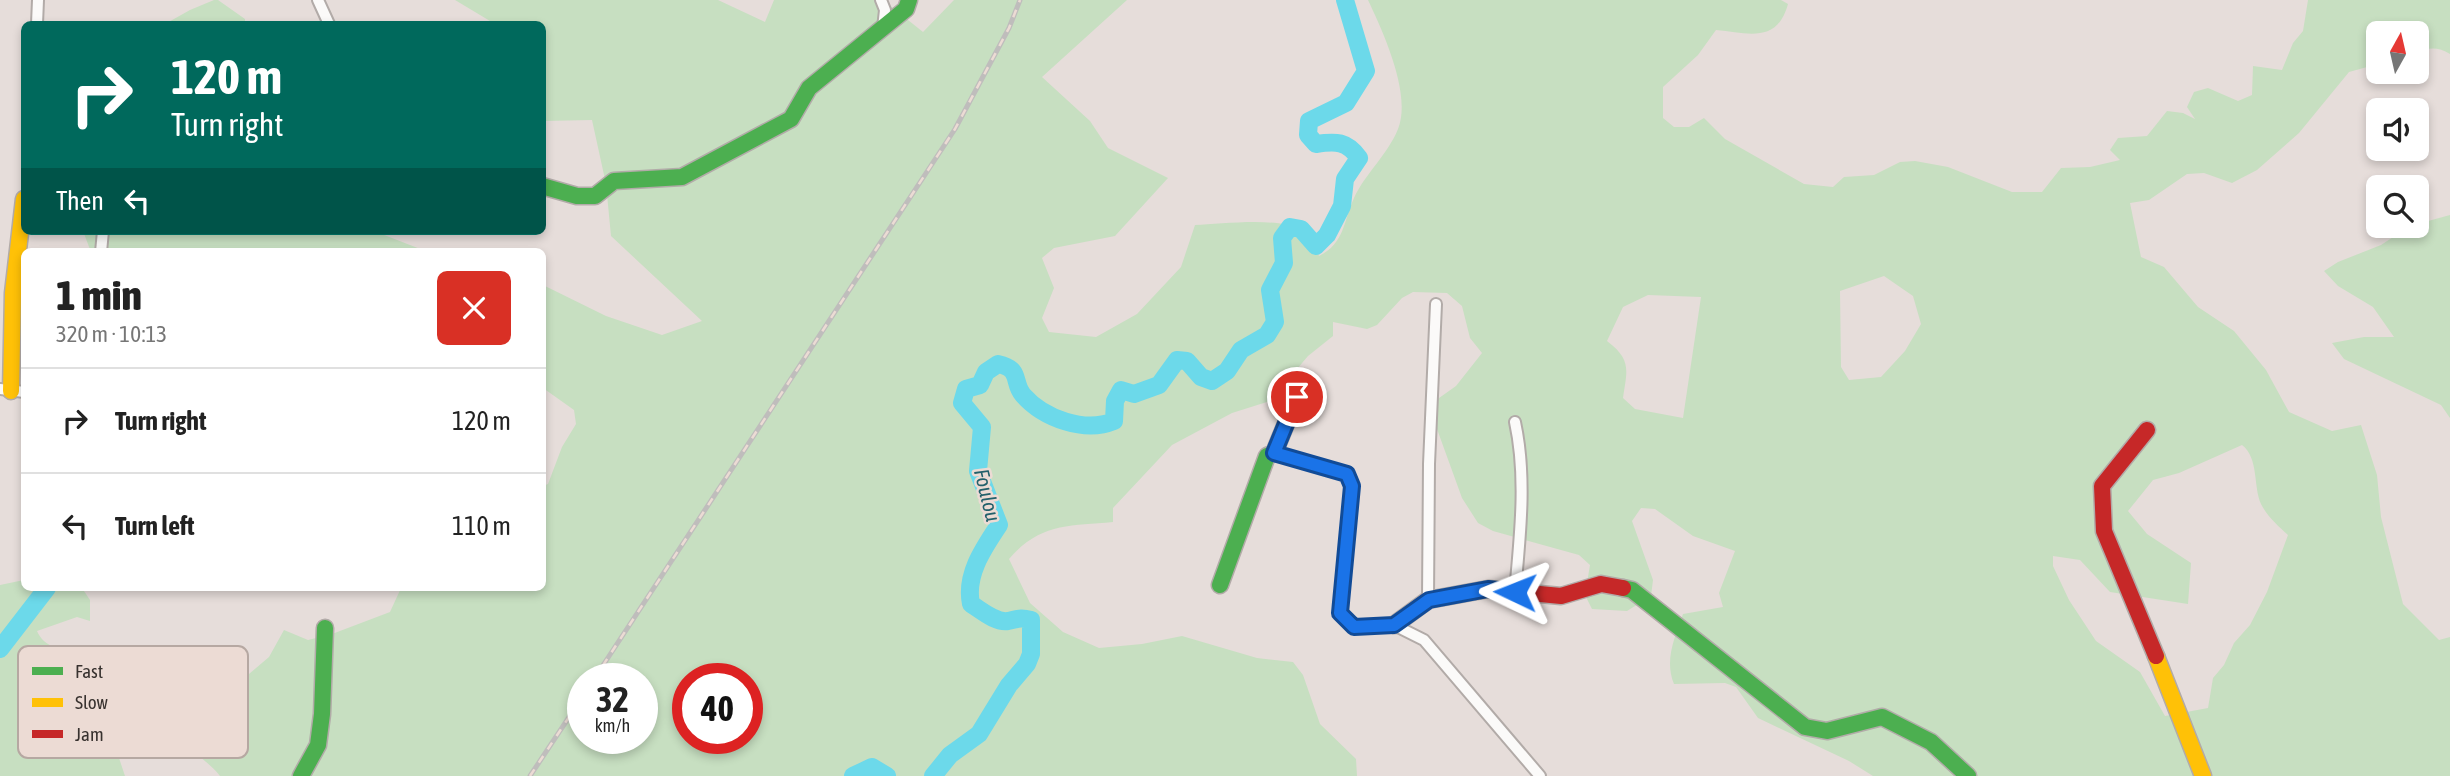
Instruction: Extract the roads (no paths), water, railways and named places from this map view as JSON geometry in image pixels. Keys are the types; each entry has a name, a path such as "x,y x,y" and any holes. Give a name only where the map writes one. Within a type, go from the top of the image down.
{"street":[{"path":"37,21 38,0"},
{"path":"318,0 328,21"},
{"path":"881,0 884,10 883,28"},
{"path":"546,187 577,196 595,196 614,181 682,177 791,119 809,88 906,9 909,0"},
{"path":"12,391 13,293 21,225"},
{"path":"1429,600 1429,464 1436,304"},
{"path":"1274,453 1297,397"},
{"path":"1515,422 1519,438 1521,519 1515,592"},
{"path":"2147,430 2102,486 2104,531 2131,590 2203,776"},
{"path":"1220,585 1267,456 1274,453 1347,474 1352,486 1340,613 1354,627 1394,625 1424,640 1539,776"},
{"path":"1394,625 1429,600 1488,589 1561,596 1601,584 1632,590 1805,727 1827,731 1882,718 1931,741 1968,776"},
{"path":"301,776 318,745 322,714 325,628"}],"waterway":[{"name":"Foulou","path":"933,776 950,755 979,734 1031,654 1031,620 998,620 971,604 973,573 999,525 978,471 982,427 962,403 966,389 980,385 986,372 998,364 1006,366 1014,373 1023,395 1042,411 1065,422 1103,424 1114,421 1115,401 1121,390 1134,394 1159,385 1177,360 1187,361 1201,377 1212,381 1227,371 1241,350 1267,335 1275,322 1270,290 1284,263 1282,238 1290,227 1301,229 1316,246 1327,235 1342,206 1345,179 1359,158 1345,145 1316,144 1308,135 1309,121 1346,103 1366,71 1345,0"},
{"path":"0,649 45,591"},
{"name":"Foulou","path":"853,776 872,767 887,776"}],"railway":[{"path":"605,663 955,129 1009,28 1020,0"},
{"path":"530,776 567,720"}]}
